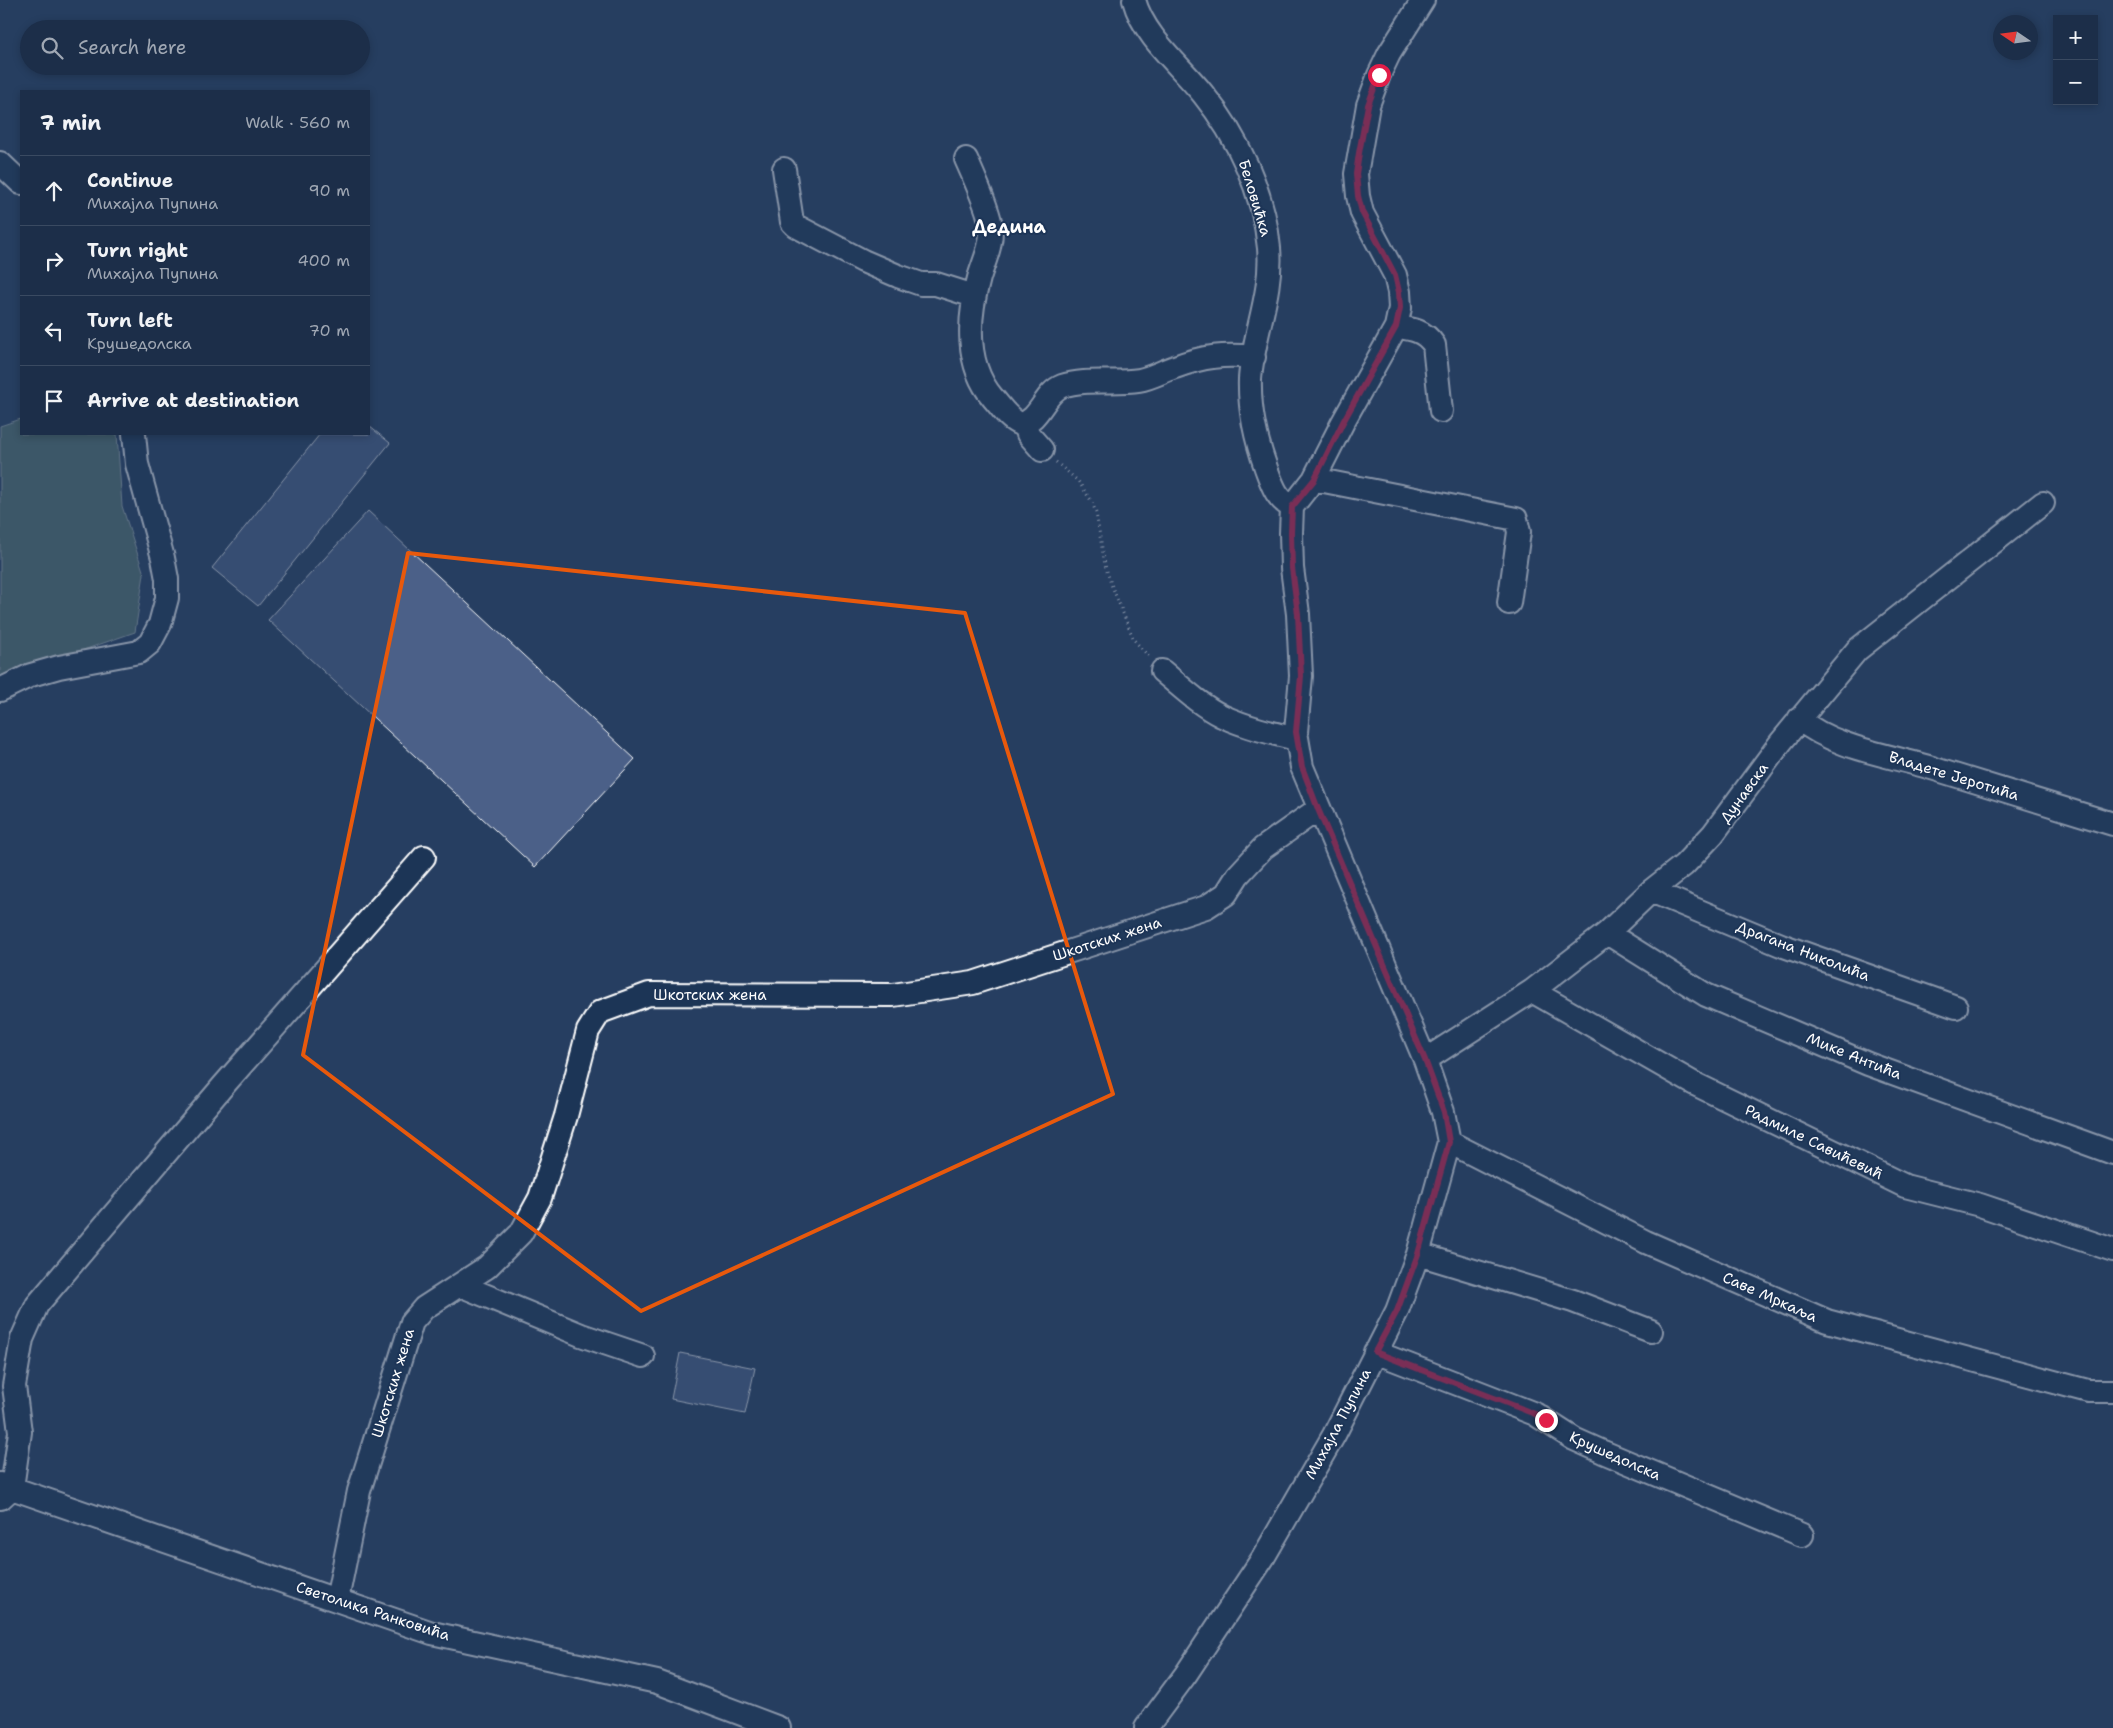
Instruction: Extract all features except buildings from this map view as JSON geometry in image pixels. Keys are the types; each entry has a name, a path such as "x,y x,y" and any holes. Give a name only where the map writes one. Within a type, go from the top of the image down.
{"street":[{"path":"1292,507 1314,480 1343,422 1396,327 1400,308 1395,275 1362,212 1356,174 1368,105 1379,75 1389,54 1423,0"},
{"name":"Беловићка","path":"1140,5 1166,52 1204,94 1228,130 1244,160 1266,225 1270,274 1250,379 1252,418 1274,490 1281,500 1292,507"},
{"path":"966,159 991,225 988,250 974,296 971,339 976,371 989,393 1008,416 1016,422 1024,423 1030,420 1052,392 1061,386 1080,383 1141,380 1196,359 1217,355 1254,357"},
{"path":"0,163 20,182"},
{"path":"784,169 792,222 796,226 863,261 898,276 921,284 936,284 974,296"},
{"path":"1396,327 1419,331 1430,338 1434,345 1441,411"},
{"path":"1024,423 1028,434 1042,450"},
{"path":"0,690 31,675 139,652 150,643 167,598 167,579 137,464 134,435"},
{"path":"1314,480 1516,519 1519,532 1509,602"},
{"name":"Дунавска","path":"1425,1060 1532,991 1607,933 1651,891 1684,865 1713,834 1799,719 1857,650 2043,503"},
{"name":"Михајла Пупина","path":"1146,1728 1186,1674 1263,1558 1334,1435 1397,1311 1418,1254 1449,1142 1444,1112 1425,1060 1318,809 1302,767 1297,739 1301,676 1298,614 1292,568 1292,507"},
{"path":"1162,671 1191,696 1220,715 1249,727 1297,739"},
{"name":"Владете Јеротића","path":"1799,719 1825,734 1852,745 2113,824"},
{"name":"Шкотских жена","path":"337,1600 359,1491 412,1322 424,1308 487,1267 522,1233 540,1198 566,1116 588,1031 600,1012 649,994 893,995 973,983 1206,907 1226,894 1238,875 1263,848 1318,809"},
{"path":"4,1491 20,1432 14,1386 22,1339 37,1305 223,1086 424,857"},
{"name":"Драгана Николића","path":"1651,891 1781,945 1956,1007"},
{"name":"Мике Антића","path":"1607,933 1706,995 1868,1064 2113,1153"},
{"name":"Радмиле Савићевић","path":"1532,991 1693,1083 1905,1186 1980,1205 2113,1250"},
{"name":"Саве Мркаља","path":"1449,1142 1646,1242 1826,1321 2088,1391 2113,1392"},
{"path":"1418,1254 1573,1301 1651,1331"},
{"path":"460,1285 581,1335 643,1356"},
{"name":"Крушедолска","path":"1375,1352 1535,1414 1574,1439 1802,1535"},
{"name":"Светолика Ранковића","path":"4,1491 432,1633 657,1682 778,1728"}],"path":[{"path":"1042,450 1078,481 1092,502 1105,565 1130,633 1162,671"}],"highlighted area":[{"path":"408,553 965,613 1113,1094 641,1311 303,1055"}],"green space":[{"path":"20,419 20,435 117,435 122,506 144,574 135,632 23,671 0,682 0,426"}],"district":[{"name":"Дедина","path":"1009,227"}],"route":[{"path":"1379,75 1368,105 1356,174 1362,212 1395,275 1400,308 1396,327 1343,422 1314,480 1292,507 1292,568 1298,614 1301,676 1296,732 1302,767 1318,809 1425,1060 1444,1112 1449,1142 1418,1254 1397,1311 1375,1352 1535,1414 1546,1420"}]}
